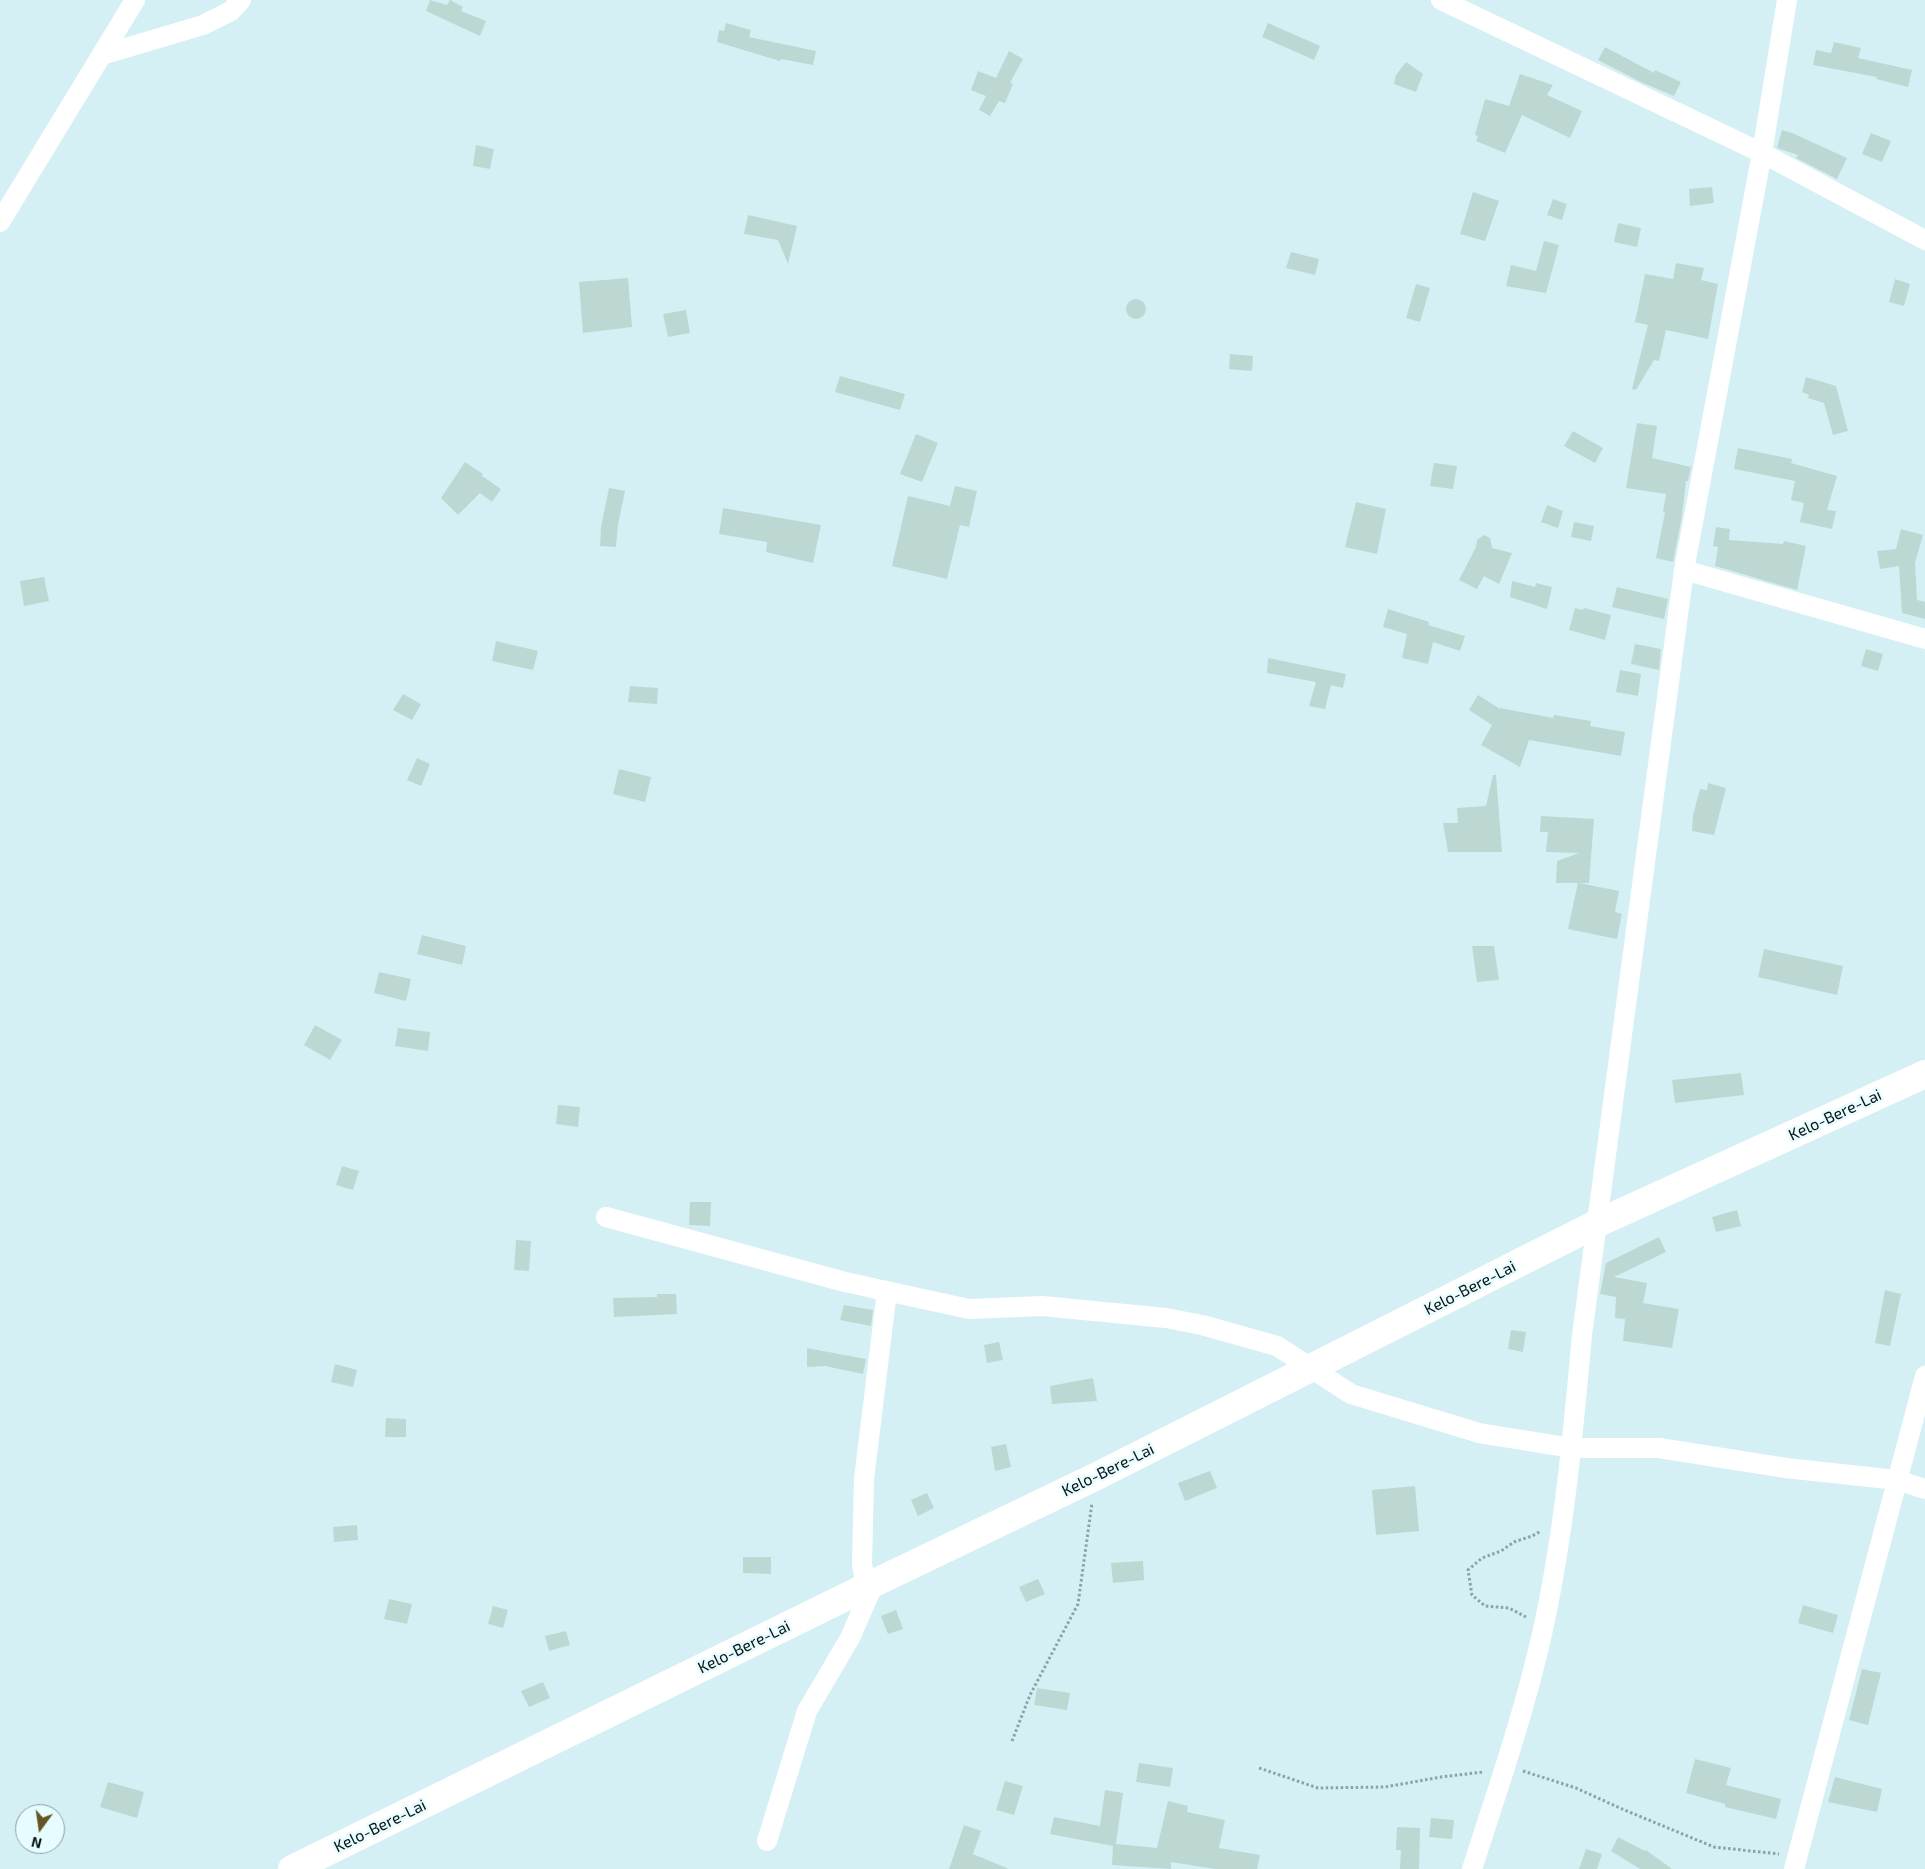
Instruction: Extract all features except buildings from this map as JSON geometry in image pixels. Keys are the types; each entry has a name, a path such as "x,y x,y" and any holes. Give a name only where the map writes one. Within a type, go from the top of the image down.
{"main road":[{"name":"Kelo-Bere-Lai","path":"292,1869 870,1585 1095,1477 1596,1224 1925,1074"}],"street":[{"path":"0,222 135,0"},
{"path":"102,55 202,25 231,11 241,0"},
{"path":"1441,0 1762,152 1925,240"},
{"path":"1472,1869 1518,1726 1542,1634 1564,1520 1582,1334 1684,570 1762,152 1787,0"},
{"path":"1684,570 1925,639"},
{"path":"606,1217 845,1282 969,1309 1042,1306 1175,1319 1202,1325 1276,1346 1351,1394 1479,1434 1572,1448 1659,1448 1786,1468 1896,1480 1925,1489"},
{"path":"767,1841 807,1712 850,1638 870,1585 862,1564 864,1479 887,1291"},
{"path":"1796,1862 1925,1376"}],"path":[{"path":"1012,1741 1030,1695 1078,1604 1095,1477"},
{"path":"1542,1634 1523,1615 1510,1608 1485,1606 1472,1595 1468,1570 1482,1558 1501,1551 1514,1542 1532,1536 1564,1520"},
{"path":"1259,1768 1318,1788 1385,1787 1483,1772 1506,1766 1576,1788 1622,1810 1714,1847 1796,1862"}]}
